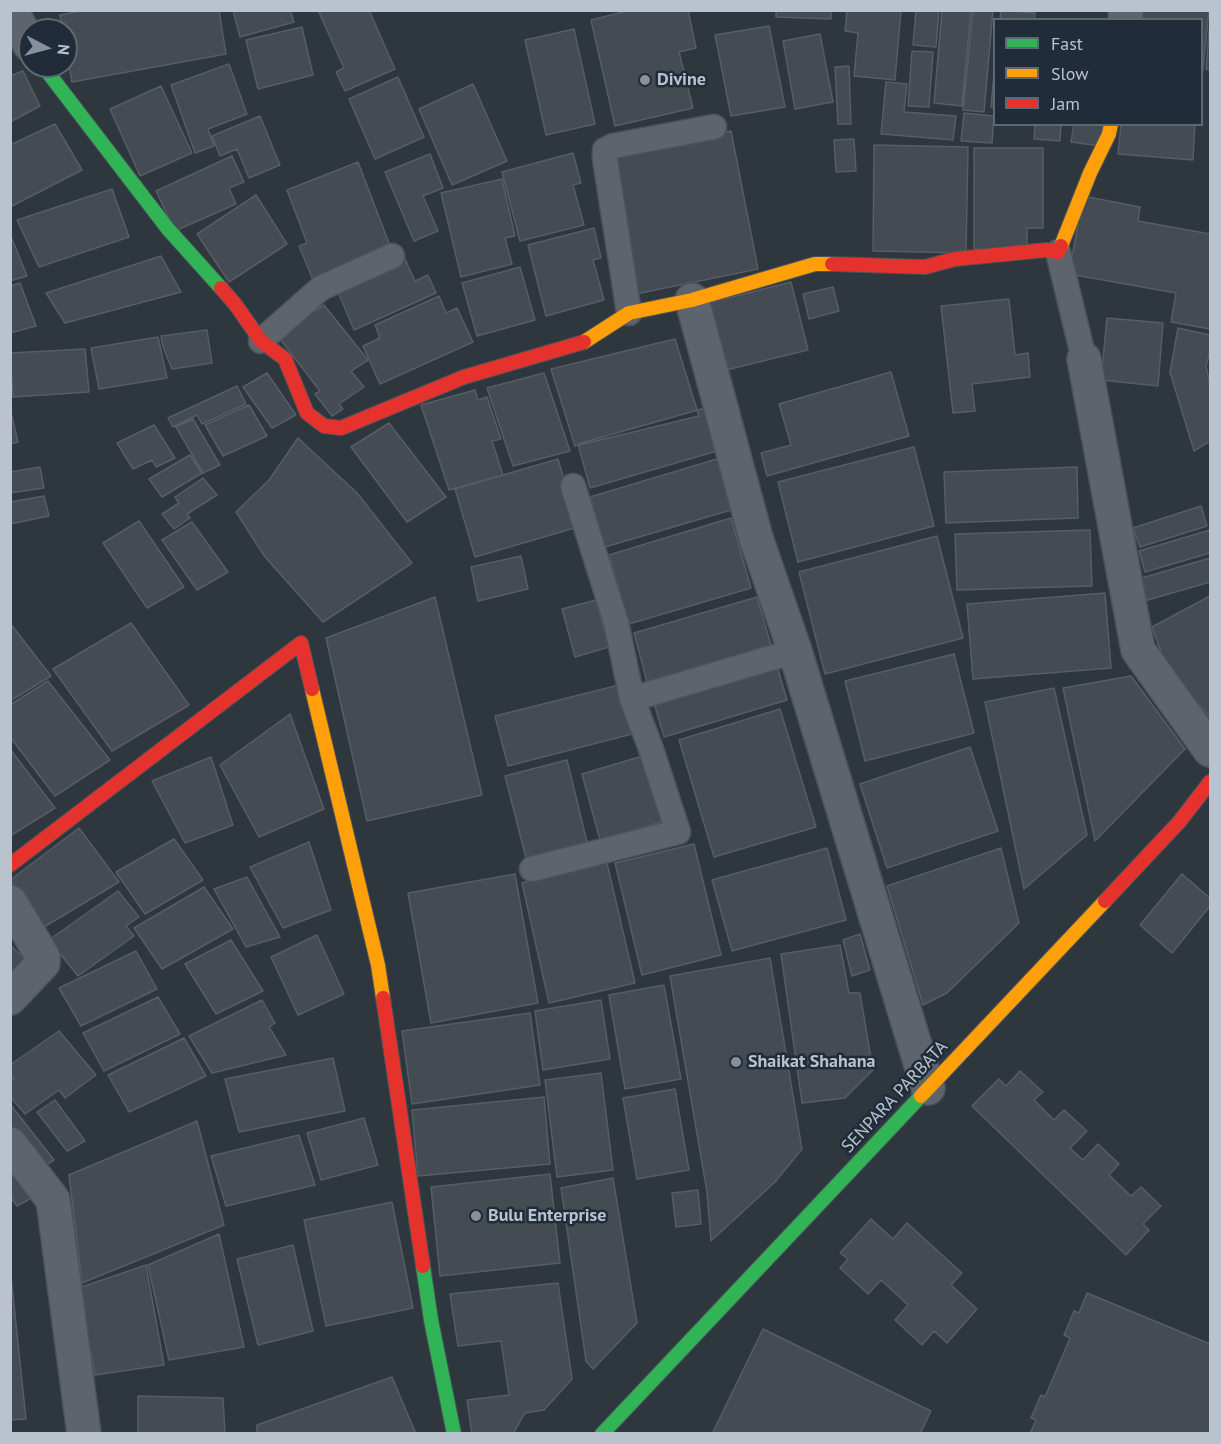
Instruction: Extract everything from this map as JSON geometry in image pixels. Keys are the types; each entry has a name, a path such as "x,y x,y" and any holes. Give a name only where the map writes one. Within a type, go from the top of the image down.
{"street":[{"path":"10,10 18,24"},
{"path":"52,78 168,229 235,304 261,341 285,359 307,413 324,426 340,428 464,377 584,342 629,313 692,300 815,264 925,267 955,259 1046,250 1058,252 1111,126"},
{"path":"692,300 756,538 795,651 928,1088"},
{"path":"1084,359 1138,650 1210,750"},
{"path":"10,865 302,643 378,966 431,1320 454,1434"},
{"name":"SENPARA PARBATA","path":"602,1434 1180,821 1210,782"},
{"path":"10,902 43,957 43,963 10,998"},
{"path":"10,1144 53,1200 84,1434"}],"lane":[{"path":"629,313 605,150 613,146 714,127"},
{"path":"1058,252 1084,359"},
{"path":"261,341 321,288 392,256"},
{"path":"532,869 678,832 632,699 616,622 573,486"},
{"path":"632,699 795,651"}],"building":[{"path":"87,10 219,10 226,54 72,82 71,78 78,78 78,18 60,18 60,15"},
{"path":"233,10 290,10 294,22 240,37"},
{"path":"318,10 369,10 395,69 345,91 336,72 344,68"},
{"name":"Divine","path":"631,10 688,10 696,48 679,52 693,108 615,126 591,20"},
{"path":"776,10 831,10 831,19 776,17"},
{"path":"847,10 901,10 895,80 854,76 858,33 845,31"},
{"path":"916,10 939,10 936,47 913,45"},
{"path":"942,10 971,10 962,106 934,103"},
{"path":"973,10 993,10 984,112 963,110"},
{"path":"1001,10 1035,13 1034,18 1000,18"},
{"path":"1135,10 1209,10 1203,68 1203,18 1134,18"},
{"path":"1210,20 1210,70 1206,69"},
{"path":"769,26 785,107 731,116 715,35"},
{"path":"302,27 313,75 258,89 246,40"},
{"path":"574,29 595,124 546,135 525,40"},
{"path":"820,34 833,102 795,109 783,41"},
{"path":"912,51 933,52 929,107 908,106"},
{"path":"229,64 247,114 208,129 214,146 195,153 171,85"},
{"path":"849,66 851,124 838,124 835,67"},
{"path":"18,73 18,78 26,78 40,106 10,122 10,76"},
{"path":"398,77 424,137 375,159 349,99"},
{"path":"886,82 907,84 904,112 956,116 953,140 881,134"},
{"path":"473,84 507,161 452,185 419,109"},
{"path":"993,85 993,108 991,107"},
{"path":"161,86 192,153 140,176 110,109"},
{"path":"964,113 993,116 992,143 961,141"},
{"path":"260,116 280,165 249,178 237,149 220,156 212,136"},
{"path":"55,124 82,170 10,207 10,145"},
{"path":"1035,126 1061,126 1060,141 1034,139"},
{"path":"1074,126 1103,126 1100,146 1071,142"},
{"path":"1121,126 1195,126 1193,160 1118,154"},
{"path":"731,131 758,269 636,294 609,155"},
{"path":"854,139 856,171 836,172 834,140"},
{"path":"874,145 968,147 966,253 873,251"},
{"path":"974,148 1043,148 1043,228 1027,228 1027,249 974,249"},
{"path":"573,153 581,183 573,185 584,225 520,241 502,172"},
{"path":"430,154 443,188 423,196 438,231 414,241 385,172"},
{"path":"232,156 244,182 229,188 236,204 175,231 156,191"},
{"path":"358,162 392,251 314,282 299,246 307,243 287,190"},
{"path":"502,179 515,236 505,238 512,264 461,277 441,193"},
{"path":"112,189 129,237 39,267 17,220"},
{"path":"256,195 287,244 229,282 197,234"},
{"path":"1083,196 1140,207 1138,221 1210,234 1210,329 1171,322 1176,293 1069,274"},
{"path":"594,228 601,258 593,260 604,300 546,316 528,245"},
{"path":"10,234 27,276 10,281"},
{"path":"161,256 181,292 65,323 46,293"},
{"path":"404,257 415,281 428,275 436,293 354,330 336,287"},
{"path":"520,267 535,320 477,336 462,283"},
{"path":"791,282 808,350 718,372 701,305"},
{"path":"20,283 36,326 10,333 10,286"},
{"path":"833,287 839,311 809,319 803,294"},
{"path":"439,296 446,313 457,308 473,342 380,384 363,346 380,338 375,325"},
{"path":"1009,299 1015,355 1028,353 1030,377 972,384 975,411 953,413 941,306"},
{"path":"324,305 368,360 351,371 364,387 339,404 343,409 332,416 315,394 320,391 277,335"},
{"path":"1107,318 1163,323 1158,386 1101,380"},
{"path":"1178,328 1210,335 1210,352 1206,366 1210,385 1210,441 1194,451 1170,372"},
{"path":"207,330 212,363 172,369 161,336"},
{"path":"158,337 167,378 99,389 91,348"},
{"path":"675,339 699,416 575,446 551,369"},
{"path":"85,349 89,392 13,397 10,353"},
{"path":"891,372 909,436 767,476 761,453 791,445 779,404"},
{"path":"267,373 296,415 272,428 243,387"},
{"path":"544,373 570,451 513,466 487,388"},
{"path":"237,386 246,404 202,424 197,415 173,427 168,418"},
{"path":"475,390 478,400 487,397 501,439 492,441 503,475 449,490 421,405"},
{"path":"249,405 267,436 223,456 205,425"},
{"path":"10,408 18,442 10,444"},
{"path":"705,408 717,451 590,488 578,444"},
{"path":"193,419 220,465 203,473 176,427"},
{"path":"389,423 446,497 407,522 351,447"},
{"path":"154,425 175,458 156,467 152,460 133,469 117,443"},
{"path":"298,438 357,493 412,563 323,622 265,557 236,512 269,480"},
{"path":"914,447 934,526 798,562 778,482"},
{"path":"190,455 202,473 162,497 149,479"},
{"path":"558,459 578,527 475,557 455,489"},
{"path":"717,459 731,510 605,547 590,497"},
{"path":"40,467 44,488 10,493 10,472"},
{"path":"1077,467 1078,518 946,523 944,472"},
{"path":"203,478 217,495 187,514 190,518 174,529 162,514 179,503 175,497"},
{"path":"44,496 49,516 10,524 10,502"},
{"path":"1201,506 1207,526 1140,547 1133,528"},
{"path":"731,518 751,588 629,624 609,555"},
{"path":"139,521 184,587 147,608 103,543"},
{"path":"192,522 228,572 197,590 162,540"},
{"path":"1090,530 1092,586 957,590 955,534"},
{"path":"1210,530 1210,553 1145,572 1139,551"},
{"path":"937,536 963,638 825,674 799,572"},
{"path":"521,556 528,589 478,601 471,567"},
{"path":"1210,558 1210,582 1141,602 1135,580"},
{"path":"1105,593 1111,668 973,679 967,604"},
{"path":"1210,596 1210,717 1167,668 1152,627"},
{"path":"435,597 482,795 367,821 326,638"},
{"path":"757,597 771,645 647,682 634,633"},
{"path":"596,600 609,647 575,657 562,609"},
{"path":"10,623 51,676 10,701"},
{"path":"131,623 189,705 112,751 53,669"},
{"path":"954,654 974,733 865,761 845,681"},
{"path":"777,666 787,700 664,737 654,703"},
{"path":"1131,676 1185,749 1095,841 1063,688"},
{"path":"48,681 110,760 55,796 10,737 10,705"},
{"path":"619,685 632,734 508,766 495,716"},
{"path":"1054,688 1087,835 1024,889 985,702"},
{"path":"780,709 816,827 714,857 679,740"},
{"path":"290,714 324,809 259,837 220,765"},
{"path":"970,747 998,831 887,868 860,784"},
{"path":"10,749 55,808 10,836"},
{"path":"646,755 665,821 600,840 582,774"},
{"path":"211,757 233,825 185,843 152,781"},
{"path":"567,760 587,842 526,858 505,776"},
{"path":"79,828 119,882 44,927 10,880"},
{"path":"174,839 203,880 145,914 116,872"},
{"path":"309,842 331,910 283,928 250,867"},
{"path":"694,844 721,955 642,975 615,863"},
{"path":"827,848 846,920 732,951 712,880"},
{"path":"1001,848 1019,923 947,993 923,1005 887,886"},
{"path":"607,863 635,983 549,1003 522,883"},
{"path":"515,874 538,1003 431,1023 408,893"},
{"path":"1182,874 1210,898 1210,906 1172,953 1140,925"},
{"path":"247,877 280,937 246,947 214,889"},
{"path":"204,887 233,929 162,969 134,928"},
{"path":"118,891 139,917 126,926 134,936 78,976 49,940"},
{"path":"860,934 870,970 852,976 843,940"},
{"path":"317,935 344,994 298,1015 271,957"},
{"path":"231,940 263,991 216,1014 185,964"},
{"path":"10,945 23,957 21,980 10,990"},
{"path":"840,945 849,993 860,993 873,1070 845,1098 802,1103 781,954"},
{"path":"136,951 157,989 81,1026 59,988"},
{"name":"Shaikat Shahana","path":"770,958 802,1149 775,1182 711,1241 707,1192 670,976"},
{"path":"664,985 681,1079 625,1089 609,995"},
{"path":"158,997 180,1034 104,1071 83,1033"},
{"path":"262,1000 275,1023 269,1027 286,1055 212,1073 189,1036"},
{"path":"601,1000 610,1059 543,1070 535,1011"},
{"path":"530,1013 540,1085 412,1104 402,1031"},
{"path":"59,1031 96,1075 65,1098 59,1090 25,1114 10,1097 10,1081 14,1078 10,1074 10,1065"},
{"path":"184,1038 206,1076 129,1112 108,1075"},
{"path":"333,1058 345,1111 239,1132 225,1079"},
{"path":"1020,1071 1043,1092 1034,1100 1054,1120 1064,1110 1087,1131 1070,1148 1083,1160 1098,1144 1119,1164 1109,1175 1131,1196 1141,1187 1161,1206 1143,1224 1149,1230 1126,1255 972,1106 999,1079 1006,1086"},
{"path":"601,1073 613,1170 557,1177 545,1080"},
{"path":"675,1089 689,1170 637,1179 623,1098"},
{"path":"544,1097 550,1164 418,1176 412,1110"},
{"path":"55,1100 85,1141 67,1151 37,1112"},
{"path":"10,1104 54,1160 37,1171 10,1137"},
{"path":"364,1118 378,1165 321,1180 307,1133"},
{"path":"197,1121 224,1225 82,1283 69,1175"},
{"path":"299,1135 315,1185 226,1206 211,1156"},
{"path":"10,1150 44,1191 17,1206 10,1196"},
{"path":"550,1174 560,1263 440,1276 431,1187"},
{"path":"613,1178 637,1323 593,1369 586,1361 561,1188"},
{"path":"698,1190 701,1224 676,1227 672,1193"},
{"path":"392,1202 413,1308 326,1326 304,1220"},
{"path":"871,1219 893,1239 907,1223 962,1273 951,1285 977,1309 947,1343 934,1331 922,1345 895,1320 908,1305 881,1280 868,1294 840,1268 848,1259 840,1253"},
{"path":"219,1234 244,1347 169,1360 148,1265"},
{"path":"293,1245 313,1331 258,1345 237,1259"},
{"path":"146,1265 164,1365 95,1375 79,1288"},
{"path":"10,1267 26,1419 10,1420"},
{"path":"558,1283 572,1379 544,1410 525,1413 513,1434 472,1434 467,1400 509,1395 501,1341 458,1346 450,1294"},
{"path":"1087,1293 1210,1344 1210,1434 1030,1434 1036,1420 1031,1418 1041,1395 1045,1397 1070,1338 1064,1335 1074,1311 1079,1313"},
{"path":"763,1329 931,1411 920,1434 712,1434"},
{"path":"392,1377 416,1434 257,1434 257,1425"},
{"path":"138,1396 223,1398 225,1434 138,1434"}],"traffic: fast":[{"path":"52,78 168,229 221,288"},
{"path":"602,1434 921,1096"},
{"path":"423,1266 431,1320 454,1434"}],"traffic: slow":[{"path":"1061,246 1111,126"},
{"path":"584,342 629,313 692,300 815,264 832,264"},
{"path":"312,689 378,965 383,998"},
{"path":"921,1096 1105,901"}],"traffic: jam":[{"path":"832,264 925,267 955,259 1046,250 1058,252 1061,246"},
{"path":"221,288 261,341 285,359 307,413 324,426 341,428 464,377 584,342"},
{"path":"10,865 301,643 312,689"},
{"path":"1105,901 1180,821 1210,782"},
{"path":"383,998 423,1266"}],"place":[{"name":"Divine","path":"645,80"},
{"name":"Shaikat Shahana","path":"736,1062"},
{"name":"Bulu Enterprise","path":"476,1216"}]}
